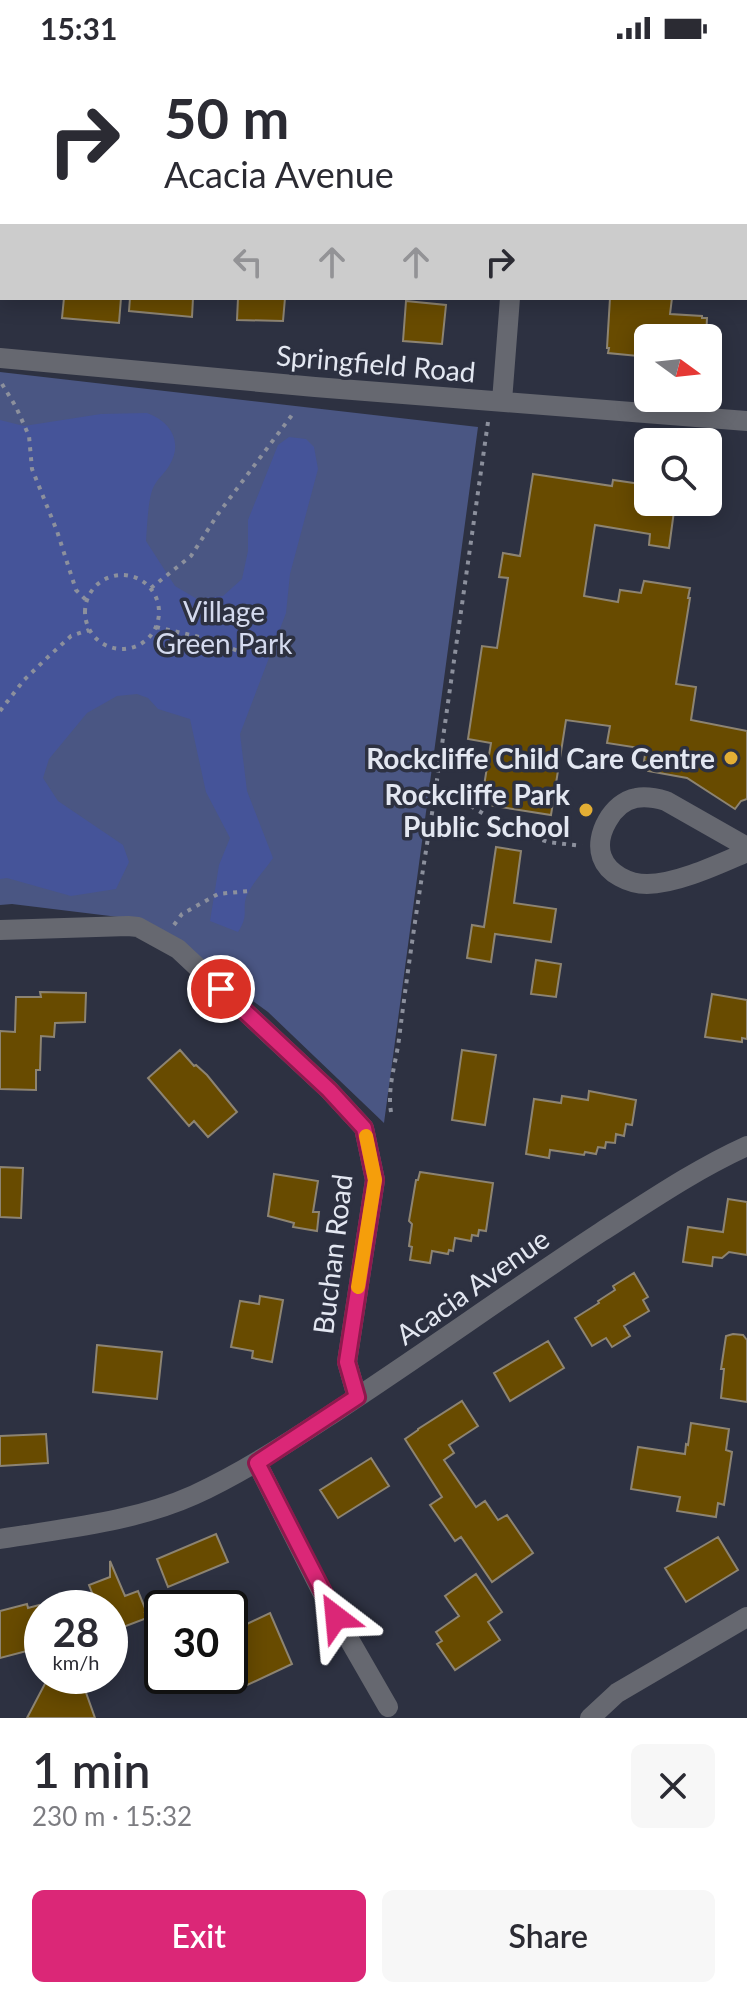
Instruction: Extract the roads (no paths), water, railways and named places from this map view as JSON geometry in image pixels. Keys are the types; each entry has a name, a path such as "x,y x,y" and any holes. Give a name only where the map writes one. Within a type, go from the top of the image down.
{"street":[{"path":"502,401 510,300"},
{"name":"Springfield Road","path":"0,358 315,387 747,421"},
{"path":"644,797 666,801 747,849 714,866 665,882 643,884 628,881 612,871 601,856 600,847 604,827 616,809 628,800 644,797"},
{"name":"Buchan Road","path":"0,930 118,925 138,927 163,940 178,949 329,1090 364,1128 375,1180 347,1362 357,1397"},
{"name":"Acacia Avenue","path":"0,1539 154,1511 257,1463 602,1232 723,1157 747,1146"},
{"path":"257,1463 323,1594 388,1707"},
{"path":"590,1718 617,1693 747,1617"}],"place":[{"name":"Rockcliffe Child Care Centre","path":"731,758"},
{"name":"Rockcliffe Park Public School","path":"586,810"}],"park label":[{"name":"Village Green Park","path":"224,627"}]}
